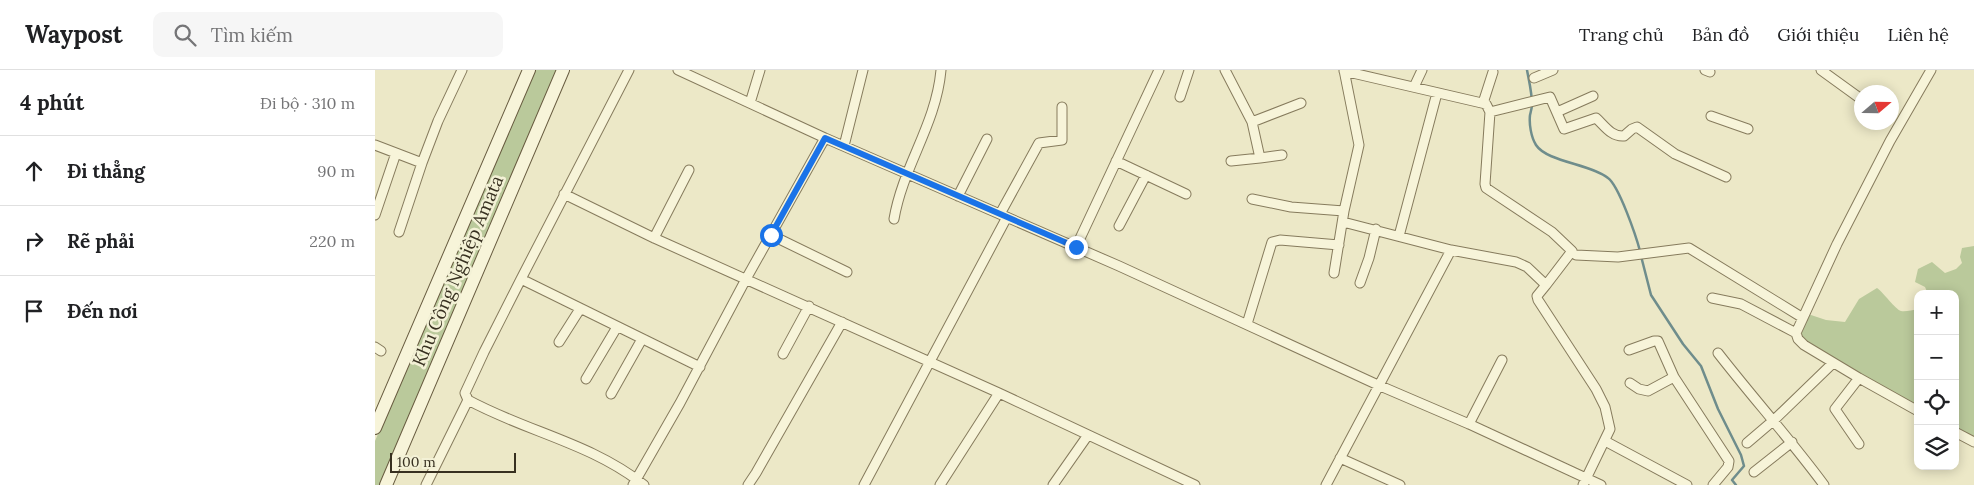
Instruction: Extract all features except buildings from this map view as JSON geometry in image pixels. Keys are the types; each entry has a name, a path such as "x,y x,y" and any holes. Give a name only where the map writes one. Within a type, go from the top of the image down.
{"street":[{"path":"399,232 438,121 462,70"},
{"name":"Khu Công Nghiệp Amata","path":"375,428 529,70"},
{"name":"Khu Công Nghiệp Amata","path":"386,485 563,70"},
{"path":"629,70 484,352 465,394 468,400 543,434 589,450 617,465 638,483 746,279 825,138"},
{"path":"678,70 825,138 1076,247 1378,385 1469,424 1585,481 1601,485"},
{"path":"749,103 760,70"},
{"path":"844,146 863,70"},
{"path":"894,219 900,193 932,115 939,89 941,70"},
{"path":"1076,247 1159,70"},
{"path":"1180,96 1189,70"},
{"path":"1225,70 1252,122 1260,158"},
{"path":"1414,87 1422,70"},
{"path":"1534,78 1553,70"},
{"path":"1821,70 1854,93"},
{"path":"1899,118 1931,70"},
{"path":"1334,274 1344,211 1359,145 1344,71 1486,104 1490,112 1485,184 1487,188 1545,227 1572,251 1537,296 1596,389 1605,407 1609,430 1585,481"},
{"path":"1483,103 1493,72"},
{"path":"1399,236 1437,93"},
{"path":"1557,112 1593,96"},
{"path":"1490,112 1550,97 1564,129 1596,118 1603,127 1618,136 1624,136 1637,127 1675,154 1727,177"},
{"path":"1252,122 1301,102"},
{"path":"864,485 930,362 1039,143 1062,140 1062,107"},
{"path":"1711,116 1748,129"},
{"path":"1892,130 1796,333 1798,340 1833,363 1914,409"},
{"path":"958,196 987,139"},
{"path":"375,145 422,163"},
{"path":"375,215 396,154"},
{"path":"1231,161 1282,155"},
{"path":"1116,161 1186,194"},
{"path":"654,238 689,170"},
{"path":"1119,226 1146,175"},
{"path":"564,194 654,238 809,306 1195,485"},
{"path":"1252,199 1291,207 1344,211"},
{"path":"1343,222 1376,229 1451,250 1517,262 1527,267 1546,285"},
{"path":"1360,282 1369,258 1376,229"},
{"path":"771,235 847,272"},
{"path":"1247,324 1272,242 1280,240 1339,245"},
{"path":"1576,255 1619,257 1689,248 1803,318"},
{"path":"1326,485 1451,250"},
{"path":"521,279 700,367"},
{"path":"1712,298 1741,304 1796,333"},
{"path":"783,354 809,306"},
{"path":"559,342 580,309"},
{"path":"748,485 842,322"},
{"path":"586,379 617,327"},
{"path":"611,394 642,339"},
{"path":"1629,350 1654,340 1657,341 1674,377 1729,461 1728,467 1713,485"},
{"path":"1718,353 1792,442 1824,485"},
{"path":"1469,424 1502,360"},
{"path":"1747,443 1774,420 1833,363"},
{"path":"1630,383 1639,389 1648,391 1674,377"},
{"path":"1859,378 1835,409 1859,444"},
{"path":"940,485 999,393"},
{"path":"427,485 468,400"},
{"path":"1959,434 1974,442"},
{"path":"1053,485 1089,435"},
{"path":"1605,442 1687,485"},
{"path":"1754,472 1792,442"},
{"path":"1340,458 1400,485"}],"green space":[{"path":"535,70 557,70 380,485 375,485 375,441"},
{"path":"1974,246 1974,438 1959,430 1959,290 1926,290 1925,287 1915,282 1918,269 1932,262 1945,273 1956,269 1962,263 1960,257 1962,248"},
{"path":"1877,288 1901,311 1914,310 1914,405 1806,342 1799,336 1808,314 1826,320 1845,322 1859,299"}],"waterway":[{"path":"1527,70 1532,100 1530,126 1536,145 1549,155 1591,169 1608,178 1622,201 1640,251"},
{"path":"1641,256 1651,295 1683,344 1701,366 1718,409 1741,455 1744,466 1732,480 1736,485"}],"route":[{"path":"771,235 825,138 1076,247"}]}
